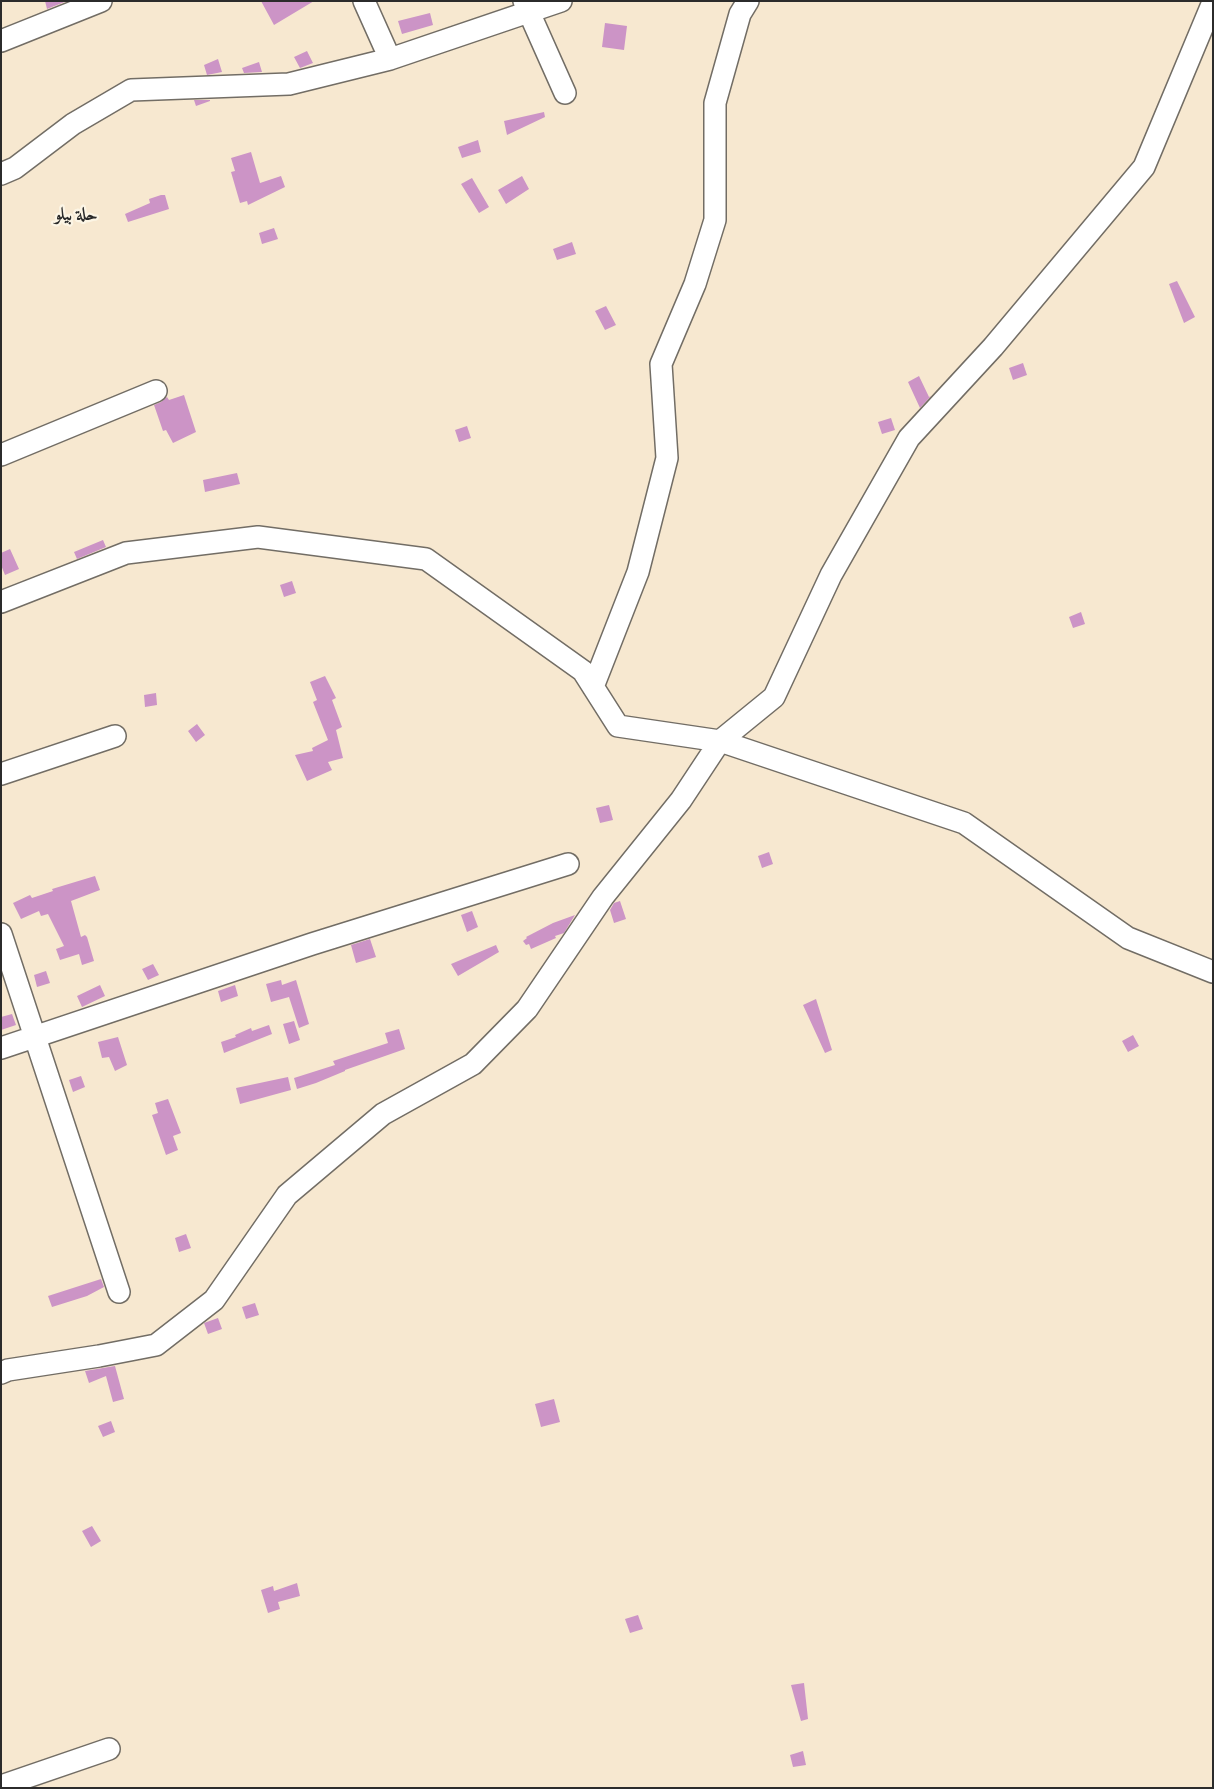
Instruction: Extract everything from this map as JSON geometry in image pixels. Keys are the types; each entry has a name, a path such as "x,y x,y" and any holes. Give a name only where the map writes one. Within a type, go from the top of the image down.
{"street":[{"path":"364,1 390,59"},
{"path":"1,174 15,168 73,124 131,90 289,84 390,59 526,7 561,1"},
{"path":"593,687 638,572 667,458 661,364 695,284 715,220 715,103 740,14 748,1"},
{"path":"3,1366 99,1356 156,1345 214,1300 287,1195 383,1114 473,1064 527,1009 602,897 681,800 720,741 774,697 830,575 909,438 993,347 1144,167 1213,2"},
{"path":"1,41 94,5"},
{"path":"526,7 565,93"},
{"path":"1,455 156,391"},
{"path":"1,602 126,553 258,537 426,559 583,671 618,726 720,741 964,823 1128,938 1213,972"},
{"path":"1,774 114,736"},
{"path":"1,1048 312,944 568,864"},
{"path":"1,934 119,1292"},
{"path":"1,1786 109,1749"}],"building":[{"path":"45,1 67,1 47,9"},
{"path":"261,1 314,1 274,25"},
{"path":"430,13 433,25 402,34 398,21"},
{"path":"605,23 627,26 624,50 602,47"},
{"path":"307,51 313,63 300,68 294,57"},
{"path":"218,59 222,72 207,75 204,65"},
{"path":"259,62 262,72 244,73 242,68"},
{"path":"194,100 210,100 210,101 196,106"},
{"path":"544,112 545,117 507,135 504,121"},
{"path":"478,140 481,152 462,158 458,147"},
{"path":"251,152 260,183 281,176 285,187 248,205 247,201 240,203 231,172 235,171 231,158"},
{"path":"522,176 529,189 506,204 498,190"},
{"path":"472,178 489,207 479,213 461,184"},
{"path":"165,195 169,209 128,222 125,214 150,203 149,199"},
{"path":"274,228 278,239 262,244 259,233"},
{"path":"572,242 576,254 557,260 553,249"},
{"path":"1177,281 1195,317 1184,323 1169,284"},
{"path":"606,306 616,325 605,330 595,311"},
{"path":"1023,363 1027,375 1013,380 1009,368"},
{"path":"919,376 929,397 931,396 920,408 908,382"},
{"path":"184,395 196,432 173,443 166,430 163,431 154,405 167,397 169,400"},
{"path":"891,418 895,430 882,434 878,422"},
{"path":"467,426 471,438 459,442 455,430"},
{"path":"237,473 240,484 205,492 203,480"},
{"path":"103,540 106,547 77,559 74,552"},
{"path":"10,549 19,569 5,575 1,565 1,553"},
{"path":"292,581 296,593 284,597 280,585"},
{"path":"1081,612 1085,624 1073,628 1069,617"},
{"path":"325,676 336,698 332,700 342,727 336,730 343,758 328,762 332,770 307,781 295,755 313,751 312,748 328,740 313,702 317,700 310,682"},
{"path":"156,693 157,705 145,707 144,695"},
{"path":"197,724 205,735 196,742 188,731"},
{"path":"609,805 613,820 600,823 596,808"},
{"path":"769,852 773,864 762,868 758,856"},
{"path":"95,876 100,890 71,901 81,937 85,935 87,937 94,961 82,965 79,954 60,960 56,949 64,946 48,914 41,916 39,911 21,919 13,903 30,895 32,898 53,891 52,889"},
{"path":"620,901 626,919 614,923 610,910 614,903"},
{"path":"472,911 478,927 467,932 461,915"},
{"path":"575,915 564,933 555,936 556,938 531,949 529,944 526,945 523,941 526,937 553,923"},
{"path":"370,939 376,957 356,963 351,945"},
{"path":"496,945 499,952 458,976 451,964"},
{"path":"153,964 159,975 148,980 142,969"},
{"path":"46,971 50,983 37,987 34,975"},
{"path":"281,980 282,985 296,980 309,1024 299,1028 289,997 271,1002 266,984"},
{"path":"100,985 105,996 82,1007 77,996"},
{"path":"235,985 238,996 221,1002 218,991"},
{"path":"816,999 832,1050 825,1053 803,1005"},
{"path":"12,1014 16,1025 1,1030 1,1017"},
{"path":"294,1021 300,1040 289,1044 283,1024"},
{"path":"269,1025 272,1034 224,1053 221,1042 236,1037 235,1035 251,1028 252,1031"},
{"path":"399,1029 405,1049 297,1089 294,1078 335,1065 333,1061 388,1043 385,1033"},
{"path":"1133,1035 1139,1046 1128,1052 1122,1041"},
{"path":"118,1037 127,1065 115,1071 109,1057 102,1058 98,1042"},
{"path":"81,1076 85,1087 73,1092 69,1080"},
{"path":"288,1077 291,1090 240,1104 236,1088"},
{"path":"168,1099 181,1133 173,1136 178,1150 166,1155 152,1115 158,1113 155,1103"},
{"path":"186,1234 191,1248 179,1252 175,1238"},
{"path":"101,1279 104,1287 87,1296 52,1307 48,1296"},
{"path":"255,1303 259,1315 246,1319 242,1307"},
{"path":"218,1318 222,1329 208,1334 204,1323"},
{"path":"115,1366 124,1399 113,1402 106,1376 89,1383 85,1371"},
{"path":"554,1399 560,1422 541,1427 535,1404"},
{"path":"111,1421 115,1432 103,1437 98,1426"},
{"path":"92,1526 101,1541 91,1547 82,1531"},
{"path":"297,1583 300,1596 278,1602 280,1609 268,1613 261,1590 273,1586 274,1591"},
{"path":"638,1615 643,1629 630,1633 625,1619"},
{"path":"804,1683 808,1719 801,1721 791,1685"},
{"path":"803,1751 806,1765 793,1767 790,1755"}],"district":[{"name":"حلة بيلو","path":"76,216"}]}
